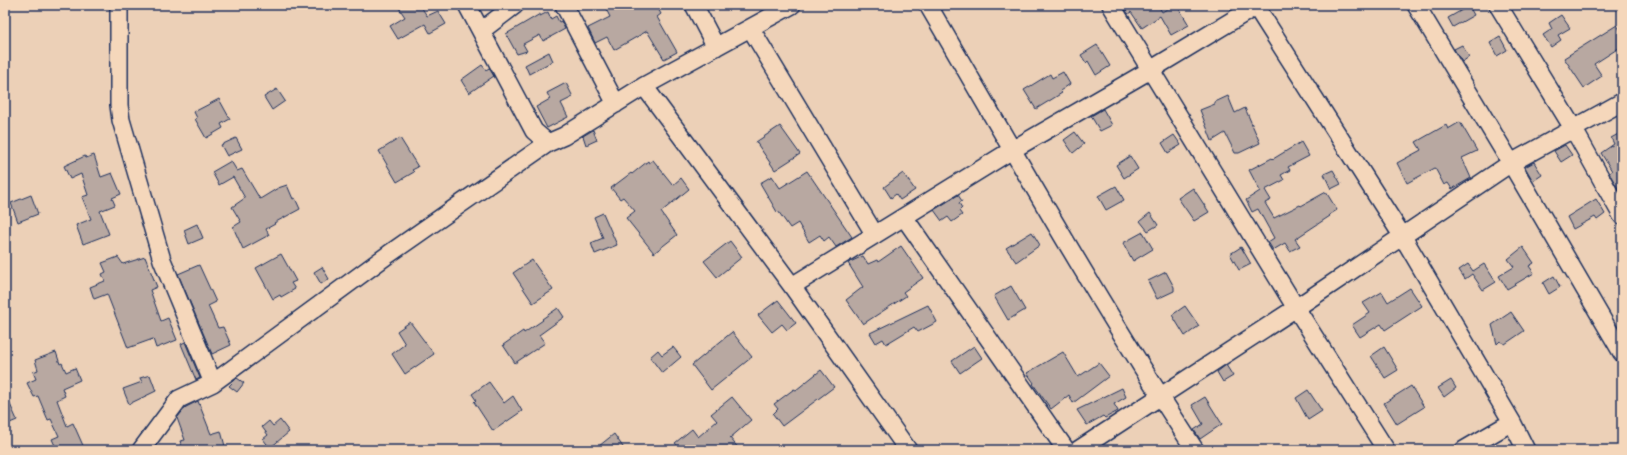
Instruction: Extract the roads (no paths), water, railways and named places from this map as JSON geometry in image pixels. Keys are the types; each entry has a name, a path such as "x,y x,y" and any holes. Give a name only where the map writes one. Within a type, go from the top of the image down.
{"street":[{"path":"119,5 119,106 121,120 162,260 212,383"},
{"path":"467,5 534,131 548,143"},
{"path":"481,31 515,5"},
{"path":"564,5 616,104"},
{"path":"694,5 716,47"},
{"path":"141,450 179,399 212,383 389,254 548,143 564,136 644,86 751,29 792,5"},
{"path":"928,5 1012,150 1160,397 1195,450"},
{"path":"1111,5 1152,69 1296,308 1386,450"},
{"path":"792,286 1012,150 1152,69 1256,5 1403,236 1512,422 1526,450"},
{"path":"1416,5 1511,163 1622,353"},
{"path":"1498,5 1573,128 1622,216"},
{"path":"751,29 875,235"},
{"path":"644,86 792,286 908,450"},
{"path":"1078,450 1296,308 1511,163 1622,102"},
{"path":"904,217 1066,450"},
{"path":"1464,450 1512,422"}]}
